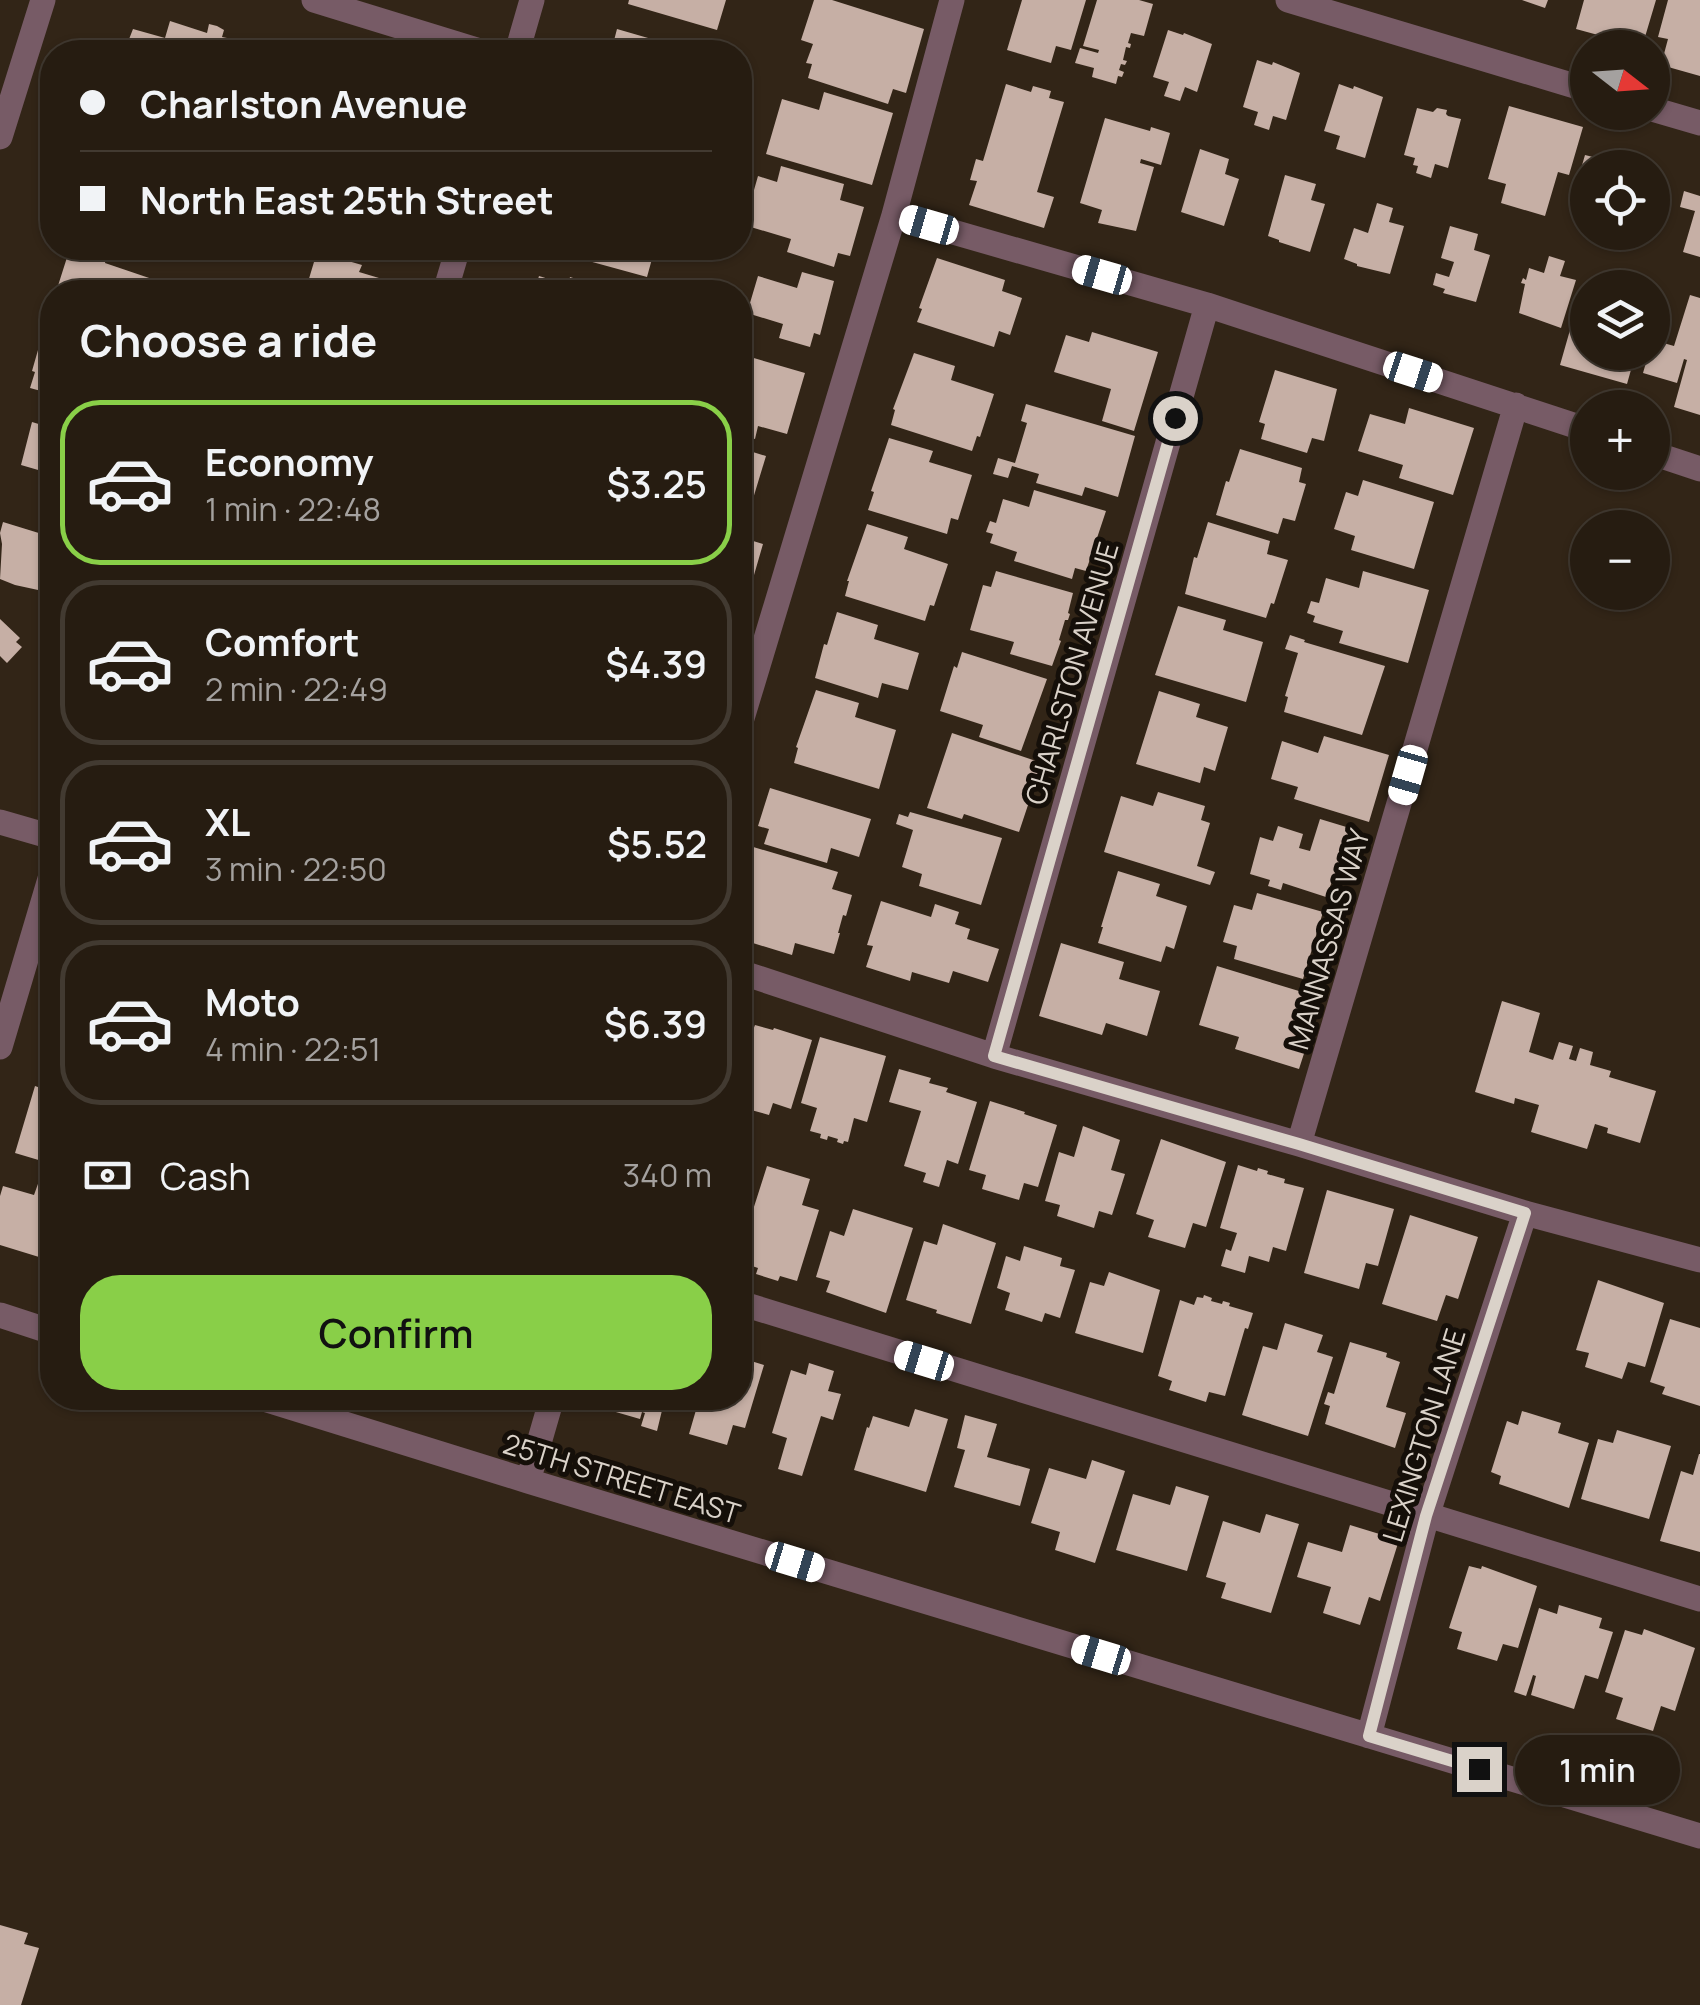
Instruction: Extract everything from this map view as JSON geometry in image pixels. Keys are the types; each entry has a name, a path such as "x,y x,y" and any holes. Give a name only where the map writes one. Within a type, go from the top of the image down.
{"street":[{"path":"0,137 43,0"},
{"path":"314,0 444,40"},
{"path":"520,40 532,0"},
{"path":"752,685 894,215 952,0"},
{"path":"1288,0 1570,85"},
{"path":"1670,114 1700,123"},
{"path":"894,215 1207,305 1570,424"},
{"name":"CHARLSTON AVENUE","path":"994,1056 1207,305"},
{"name":"MANNASSAS WAY","path":"1299,1144 1516,406"},
{"path":"1670,458 1700,469"},
{"path":"0,822 40,833"},
{"path":"0,1047 40,912"},
{"path":"752,976 994,1056 1525,1213 1700,1260"},
{"name":"LEXINGTON LANE","path":"1369,1736 1426,1516 1525,1213"},
{"path":"752,1307 1700,1599"},
{"path":"0,1316 40,1328"},
{"name":"25TH STREET EAST","path":"300,1410 1700,1836"},
{"path":"528,1481 549,1410"}],"building":[{"path":"629,0 726,0 717,30 628,4"},
{"path":"814,0 832,0 924,29 906,93 893,89 888,104 808,78 812,64 806,63 813,44 801,40"},
{"path":"1022,0 1086,0 1071,50 1056,46 1051,63 1007,50"},
{"path":"1097,0 1153,4 1144,36 1131,33 1130,48 1126,47 1123,60 1127,61 1119,70 1124,72 1116,84 1092,77 1094,68 1075,63 1080,48 1098,53 1099,50 1083,46"},
{"path":"1522,0 1548,0 1545,8"},
{"path":"1584,0 1656,0 1647,30 1576,29"},
{"path":"1668,0 1700,0 1700,76 1670,68 1670,30 1660,30"},
{"path":"170,21 207,33 209,24 217,26 224,30 222,37 232,39 129,40 133,29 165,38"},
{"path":"617,29 655,40 614,40"},
{"path":"1168,30 1212,44 1197,92 1185,87 1180,101 1164,96 1169,82 1153,77"},
{"path":"1257,60 1300,73 1286,120 1273,116 1269,130 1254,125 1258,112 1243,107"},
{"path":"1006,84 1031,92 1033,86 1051,91 1049,98 1064,102 1037,192 1054,197 1044,228 969,205 977,181 970,180 976,159 983,161"},
{"path":"1339,84 1383,97 1365,158 1336,149 1340,136 1324,131"},
{"path":"824,92 893,113 872,185 766,154 782,99 819,110"},
{"path":"1509,106 1570,123 1570,130 1582,130 1576,150 1570,150 1569,175 1558,172 1545,216 1501,203 1506,184 1488,179"},
{"path":"1417,108 1447,110 1448,116 1461,119 1448,168 1435,164 1431,178 1416,173 1415,158 1404,155"},
{"path":"1105,118 1170,133 1161,165 1141,159 1140,163 1154,167 1136,231 1098,223 1102,210 1080,203"},
{"path":"1200,149 1229,159 1225,174 1239,179 1224,226 1181,212"},
{"path":"781,166 844,184 840,200 864,207 850,256 838,253 834,267 787,252 791,239 752,227 752,197 758,176 777,182"},
{"path":"1285,175 1316,184 1311,200 1325,204 1310,252 1268,236"},
{"path":"1684,191 1700,196 1700,257 1683,252 1695,211 1680,207"},
{"path":"1377,203 1393,208 1389,222 1404,226 1390,274 1344,259 1354,228 1368,233"},
{"path":"1450,226 1478,234 1474,250 1490,255 1476,302 1443,293 1445,289 1433,285 1436,273 1449,277 1454,262 1441,258"},
{"path":"1549,256 1565,261 1560,276 1570,278 1570,299 1561,328 1519,313 1525,284 1521,283 1529,268 1544,273"},
{"path":"937,258 1005,280 1002,291 1022,298 1010,335 999,331 994,347 917,322"},
{"path":"66,260 106,260 155,280 60,280"},
{"path":"315,260 345,260 362,265 359,272 386,280 309,280"},
{"path":"585,260 652,260 647,277"},
{"path":"802,272 834,281 820,335 814,333 810,347 779,338 783,324 752,315 758,276 797,288"},
{"path":"1690,295 1700,298 1700,415 1674,407 1687,360 1684,359 1677,383 1643,373 1670,370 1670,345 1674,346"},
{"path":"1570,330 1570,368 1560,365"},
{"path":"1092,332 1158,352 1134,431 1102,421 1111,389 1054,372 1066,335 1089,342"},
{"path":"40,343 40,391 30,388 35,372 32,371"},
{"path":"914,353 955,366 951,380 994,394 972,451 891,425"},
{"path":"752,358 805,373 787,434 758,426 755,439"},
{"path":"1275,370 1337,389 1324,441 1312,438 1307,453 1261,439 1265,424 1259,422"},
{"path":"1578,370 1631,370 1627,384"},
{"path":"1026,404 1135,436 1118,497 1085,487 1082,496 1036,483 1039,474 1012,466 1008,478 993,474 998,458 1015,463 1027,423 1021,421"},
{"path":"1409,408 1474,428 1453,495 1399,478 1403,465 1358,451 1370,414 1405,424"},
{"path":"32,422 40,424 40,471 21,465"},
{"path":"889,438 933,451 929,462 972,475 958,520 951,518 947,534 868,510"},
{"path":"1240,449 1302,468 1299,482 1306,484 1295,521 1283,518 1278,534 1216,515"},
{"path":"752,452 766,456 752,502"},
{"path":"1363,480 1434,502 1414,569 1351,550 1355,536 1334,529 1346,492 1358,496"},
{"path":"1034,490 1106,511 1086,571 1075,568 1072,579 1014,561 1017,552 990,543 993,534 986,532 990,521 996,523 1003,499 1029,507"},
{"path":"3,522 40,533 40,590 0,579"},
{"path":"1208,522 1270,541 1267,554 1288,560 1266,618 1185,594"},
{"path":"867,524 908,537 904,549 948,564 925,621 845,596"},
{"path":"752,541 763,544 752,582"},
{"path":"996,571 1073,593 1052,666 1010,654 1014,642 970,630 983,585 991,587"},
{"path":"1363,571 1429,590 1408,663 1339,643 1343,631 1313,622 1315,616 1307,613 1311,601 1319,603 1326,578 1359,588"},
{"path":"1178,606 1226,620 1223,630 1263,642 1246,702 1155,675"},
{"path":"837,612 878,625 874,639 919,653 908,690 882,683 878,698 815,678"},
{"path":"0,619 20,638 16,642 22,647 7,663 0,656"},
{"path":"1290,635 1385,666 1362,735 1284,712 1298,653 1285,649"},
{"path":"962,652 1047,679 1021,751 979,737 983,725 940,711"},
{"path":"816,690 859,703 855,717 896,730 879,789 794,763"},
{"path":"1159,691 1200,704 1196,717 1228,727 1215,771 1204,767 1200,783 1136,764"},
{"path":"952,733 1042,763 1019,832 964,814 962,819 927,808"},
{"path":"1324,736 1389,755 1369,822 1294,799 1298,787 1271,779 1282,741 1318,753"},
{"path":"770,788 871,819 859,857 831,848 827,863 764,844 769,829 758,826"},
{"path":"1158,792 1205,806 1201,820 1210,823 1197,866 1215,872 1210,885 1104,852 1121,796 1153,806"},
{"path":"910,812 1002,838 981,905 919,886 922,874 902,867 913,830 896,824 899,814 908,817"},
{"path":"1320,819 1353,829 1326,897 1283,883 1281,890 1268,886 1270,880 1250,874 1260,837 1273,841 1278,826 1303,834 1299,848 1310,851"},
{"path":"752,847 838,872 832,889 852,895 834,954 795,943 792,955 752,943"},
{"path":"1118,871 1160,884 1156,896 1187,906 1174,949 1166,946 1161,962 1098,943"},
{"path":"1257,893 1323,912 1303,979 1234,959 1237,946 1223,942 1234,905 1252,910"},
{"path":"881,901 931,917 935,904 959,912 955,924 970,929 967,939 999,949 988,982 953,971 949,983 912,972 910,981 866,967 873,946 867,945"},
{"path":"1061,943 1124,962 1119,979 1160,991 1147,1036 1106,1023 1102,1035 1039,1016"},
{"path":"1217,966 1322,998 1299,1069 1235,1049 1239,1037 1199,1025"},
{"path":"1502,1001 1540,1013 1529,1052 1553,1060 1559,1042 1573,1046 1569,1059 1576,1061 1580,1048 1593,1052 1590,1065 1611,1071 1609,1077 1656,1091 1640,1143 1607,1133 1608,1128 1595,1124 1587,1149 1531,1132 1539,1105 1515,1098 1514,1104 1475,1092"},
{"path":"755,1025 812,1040 791,1109 773,1103 769,1115 752,1110"},
{"path":"820,1037 886,1056 867,1122 854,1118 848,1142 843,1144 810,1131 817,1108 801,1103"},
{"path":"899,1069 931,1078 929,1083 948,1088 946,1092 977,1102 958,1164 947,1160 939,1187 923,1182 926,1173 904,1166 921,1111 889,1102"},
{"path":"35,1086 40,1088 40,1160 15,1153"},
{"path":"990,1101 1057,1125 1038,1187 1024,1183 1019,1200 982,1189 986,1175 969,1170"},
{"path":"1083,1126 1120,1140 1111,1170 1125,1174 1112,1215 1099,1211 1094,1228 1057,1216 1060,1205 1045,1201 1059,1152 1074,1157"},
{"path":"1161,1139 1226,1162 1206,1227 1193,1223 1185,1248 1148,1237 1154,1220 1136,1214"},
{"path":"1238,1165 1268,1171 1267,1174 1285,1179 1284,1183 1304,1188 1286,1251 1273,1247 1269,1262 1249,1256 1245,1273 1221,1266 1237,1233 1220,1228"},
{"path":"767,1166 810,1179 802,1205 819,1210 797,1281 780,1276 778,1281 756,1274 758,1268 752,1266 752,1213"},
{"path":"40,1181 40,1257 0,1245 3,1186 34,1195"},
{"path":"1327,1190 1394,1209 1378,1266 1366,1263 1359,1289 1304,1273"},
{"path":"853,1209 913,1228 886,1313 826,1292 830,1281 816,1277 830,1231 844,1236"},
{"path":"1410,1215 1478,1237 1458,1299 1446,1295 1437,1321 1382,1304"},
{"path":"943,1224 996,1243 971,1324 906,1300 924,1241 937,1245"},
{"path":"1024,1246 1062,1258 1060,1266 1075,1270 1060,1318 1045,1313 1042,1322 1005,1310 1010,1293 997,1288 1006,1256 1020,1261"},
{"path":"1109,1272 1160,1290 1143,1353 1075,1333 1090,1282 1104,1286"},
{"path":"1598,1280 1664,1303 1645,1367 1628,1362 1622,1379 1585,1367 1589,1353 1576,1350"},
{"path":"1204,1295 1211,1301 1230,1303 1229,1306 1253,1313 1225,1396 1209,1392 1206,1402 1169,1390 1172,1381 1158,1376 1180,1300 1194,1305 1197,1297"},
{"path":"1670,1319 1700,1328 1700,1406 1662,1394 1665,1387 1650,1382"},
{"path":"1285,1323 1323,1335 1317,1352 1333,1357 1308,1436 1242,1415 1263,1346 1277,1350"},
{"path":"1350,1342 1387,1353 1386,1357 1400,1362 1386,1407 1406,1413 1395,1448 1325,1424 1330,1406 1324,1404 1328,1392 1334,1394"},
{"path":"752,1361 764,1365 752,1405"},
{"path":"809,1363 834,1371 828,1391 841,1394 833,1420 821,1416 802,1476 778,1469 787,1438 772,1433 791,1370 806,1375"},
{"path":"915,1409 948,1419 926,1492 854,1470 873,1416 909,1427"},
{"path":"609,1410 662,1410 657,1431 641,1426 645,1413 640,1419"},
{"path":"696,1410 750,1410 745,1428 733,1425 727,1445 689,1434"},
{"path":"1522,1411 1561,1423 1558,1433 1589,1443 1569,1508 1499,1484 1501,1476 1491,1472 1507,1421 1518,1425"},
{"path":"965,1415 997,1424 987,1457 1030,1469 1020,1506 954,1487 965,1450 957,1448"},
{"path":"1617,1430 1671,1446 1649,1519 1581,1499 1598,1439 1613,1443"},
{"path":"1699,1454 1700,1552 1660,1541 1681,1471 1693,1475"},
{"path":"1092,1460 1125,1471 1095,1563 1055,1550 1060,1532 1031,1523 1049,1468 1086,1479"},
{"path":"1176,1486 1209,1496 1187,1571 1116,1550 1133,1494 1170,1505"},
{"path":"1266,1514 1299,1524 1271,1613 1221,1598 1226,1583 1206,1577 1223,1521 1260,1533"},
{"path":"1350,1525 1399,1540 1380,1601 1369,1597 1360,1625 1323,1613 1331,1587 1297,1577 1308,1542 1342,1552"},
{"path":"1469,1566 1482,1566 1537,1586 1518,1648 1503,1644 1497,1661 1457,1649 1462,1632 1449,1628"},
{"path":"1559,1605 1602,1618 1599,1628 1613,1632 1598,1679 1585,1675 1574,1709 1531,1695 1536,1676 1533,1675 1526,1696 1514,1692 1539,1608 1557,1614"},
{"path":"1644,1629 1695,1648 1675,1711 1661,1706 1653,1731 1616,1719 1623,1698 1605,1692 1625,1630 1642,1635"},
{"path":"0,1925 28,1933 24,1944 39,1948 21,2005 0,2005"}],"route":[{"path":"1175,418 994,1056 1525,1213 1426,1516 1369,1736 1479,1769"}]}
